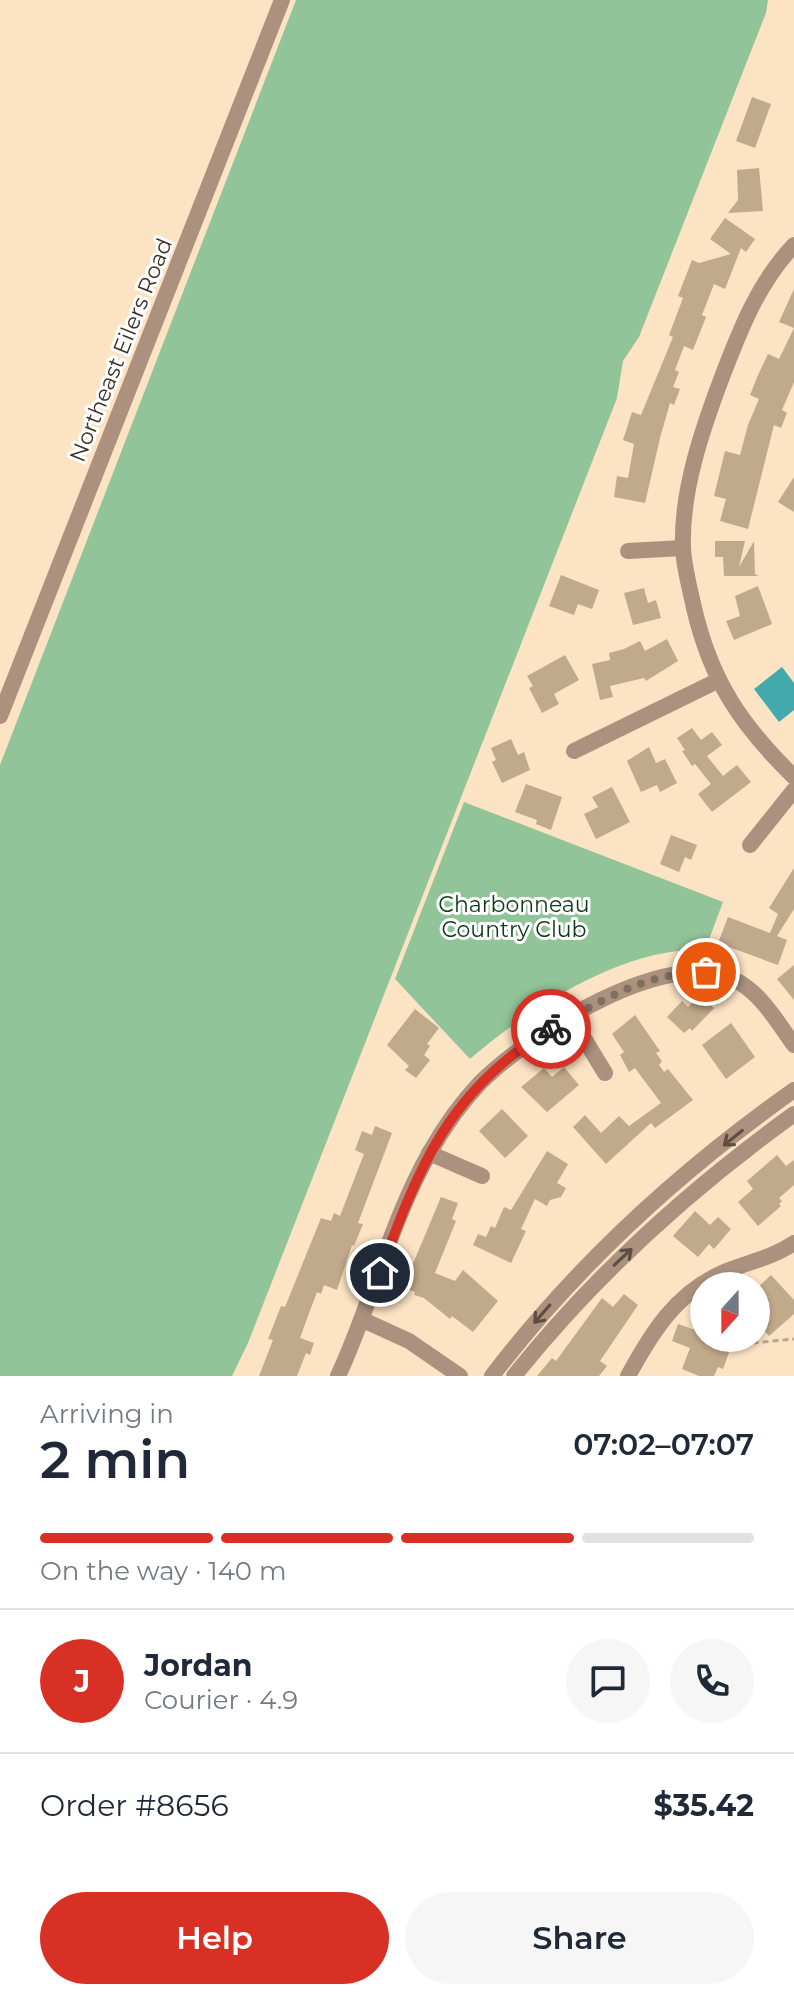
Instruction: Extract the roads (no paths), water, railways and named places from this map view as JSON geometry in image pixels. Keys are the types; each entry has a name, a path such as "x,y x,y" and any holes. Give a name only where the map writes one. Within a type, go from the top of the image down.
{"street":[{"name":"Northeast Eilers Road","path":"0,716 282,0"},
{"path":"794,245 769,274 752,305 712,405 689,491 683,548 700,635 717,681 761,744 794,777"},
{"path":"628,551 683,548"},
{"path":"574,751 717,681"},
{"path":"750,845 794,790"},
{"path":"338,1376 429,1153 457,1109 480,1083 529,1042 596,1002 637,984 665,976 706,972 731,978 753,993 794,1045"},
{"path":"571,1017 605,1073"},
{"path":"492,1376 569,1283 665,1192 794,1090"},
{"path":"514,1376 580,1298 676,1208 794,1114"},
{"path":"429,1153 482,1176"},
{"path":"628,1376 662,1319 685,1296 725,1272 765,1259 794,1243"},
{"path":"363,1320 409,1341 460,1376"}],"water":[{"path":"782,667 794,683 794,710 779,722 754,689"}],"park label":[{"name":"Charbonneau Country Club","path":"514,916"}]}
